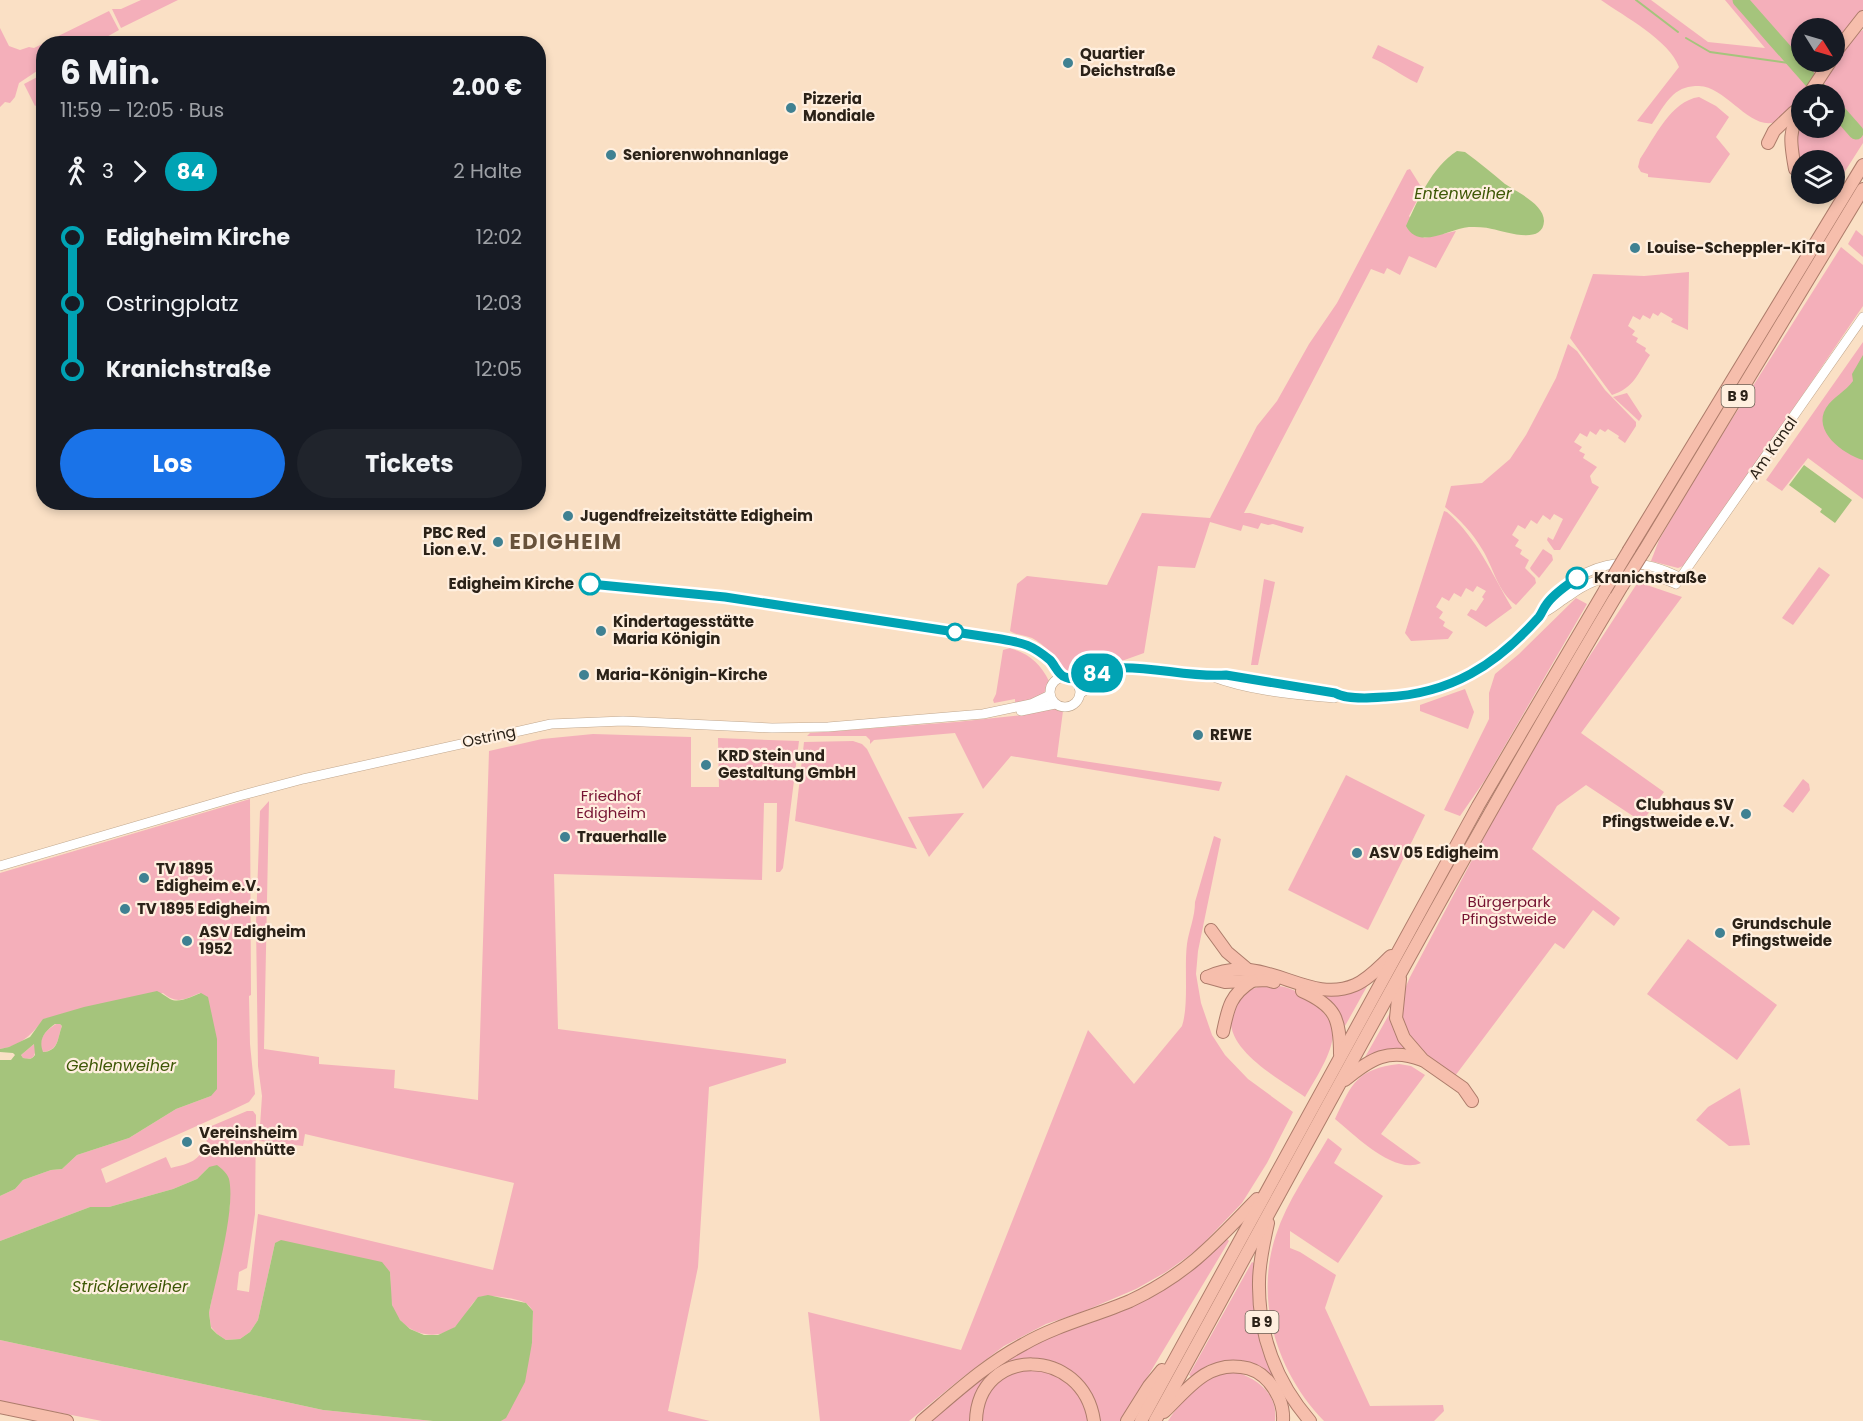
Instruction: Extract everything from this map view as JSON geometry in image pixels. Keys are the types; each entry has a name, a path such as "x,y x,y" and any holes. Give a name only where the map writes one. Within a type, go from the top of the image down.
{"highway":[{"path":"1845,40 1863,17"},
{"path":"1851,32 1863,26"},
{"path":"1791,115 1774,131 1768,142 1779,139 1791,126"},
{"name":"B 9","path":"1141,1421 1496,776 1605,590 1632,556 1848,202 1863,165"},
{"name":"B 9","path":"1848,202 1863,189"},
{"name":"B 9","path":"1310,1421 1292,1399 1273,1363 1263,1324 1259,1281 1270,1212 1532,738 1644,551 1827,236"},
{"name":"B 9","path":"1211,930 1227,952 1246,968"},
{"name":"B 9","path":"1340,1056 1338,1020 1329,1007 1316,997 1293,986 1267,980 1225,982 1207,977 1218,972 1246,968 1331,991 1357,984 1399,949"},
{"name":"B 9","path":"1401,972 1396,1011 1398,1028 1423,1060 1462,1088 1472,1101"},
{"path":"1223,1032 1232,1001 1242,988 1255,980"},
{"name":"B 9","path":"1339,1086 1364,1064 1383,1056 1401,1054 1423,1060"},
{"path":"922,1421 1000,1358 1022,1344 1129,1301 1172,1278 1215,1244 1268,1187"},
{"path":"1156,1420 1270,1212"},
{"path":"1127,1421 1149,1386 1182,1346"},
{"path":"976,1421 976,1413 984,1392 992,1381 1014,1366 1038,1363 1062,1371 1082,1388 1089,1401 1094,1421"},
{"path":"1156,1420 1200,1377 1212,1370 1234,1366 1246,1368 1264,1377 1276,1391 1282,1404 1283,1421"},
{"path":"0,1407 67,1421"}],"street":[{"name":"Am Kanal","path":"1679,581 1863,317"},
{"path":"1075,681 1111,668 1136,667 1211,676 1226,675 1335,693 1340,696 1416,694 1449,685 1488,664 1541,614 1547,603 1579,576 1632,556 1657,567 1679,581"},
{"path":"1541,614 1594,581 1627,573 1679,581"},
{"path":"1081,693 1078,684 1068,677 1057,680 1052,686 1053,699 1065,707 1072,706 1078,701 1081,693 1119,669"},
{"name":"Ostring","path":"0,866 282,784 551,724 622,721 772,728 828,727 939,719 992,712 1053,699"}],"green space":[{"path":"141,0 178,0 121,28 112,9 121,9"},
{"path":"1601,0 1651,0 1708,42 1765,48 1725,0 1863,0 1863,12 1845,30 1845,18 1791,18 1791,72 1817,72 1809,84 1791,84 1791,110 1782,119 1771,123 1761,122 1751,117 1721,94 1710,88 1699,86 1682,89 1673,95 1652,124 1637,121 1679,67 1674,57 1656,38"},
{"path":"109,11 119,30 108,36 58,36"},
{"path":"0,28 9,46 20,50 36,47 36,72 19,83 15,97 10,103 5,102 0,107"},
{"path":"1863,30 1863,143 1845,171 1845,150 1795,150 1794,148 1796,138 1845,138 1845,84 1821,84 1828,72 1845,72 1845,46"},
{"path":"1378,45 1424,67 1417,83 1372,58"},
{"path":"36,78 35,106 24,84"},
{"path":"1699,97 1716,106 1729,117 1716,137 1730,154 1710,183 1648,177 1648,174 1641,172 1638,167 1640,159 1672,113 1680,105"},
{"path":"1410,169 1420,185 1424,187 1409,216 1424,238 1456,231 1436,268 1409,256 1400,275 1387,268 1384,274 1371,269 1244,513 1304,527 1302,533 1273,524 1261,523 1258,529 1243,525 1241,531 1210,522 1195,568 1158,566 1144,653 1077,677 1065,674 1060,670 1054,656 1041,644 1032,638 1010,631 1017,584 1027,576 1107,585 1142,513 1210,518 1257,426 1277,401 1309,344 1337,303 1407,170"},
{"path":"1856,230 1863,236 1863,257 1848,244"},
{"path":"1841,247 1863,265 1863,306 1688,564 1678,568 1651,561 1659,540 1701,468"},
{"path":"1689,272 1688,330 1671,322 1673,319 1661,312 1658,316 1653,313 1650,319 1643,315 1640,320 1633,316 1628,326 1635,331 1632,335 1638,338 1636,342 1646,348 1645,351 1650,355 1631,384 1612,395 1570,338 1593,274 1644,276"},
{"path":"1863,342 1863,499 1808,458 1782,491 1766,480"},
{"path":"1568,344 1577,351 1605,390 1636,422 1636,426 1625,443 1608,429 1605,432 1600,429 1596,435 1590,431 1587,437 1580,433 1574,442 1582,447 1579,451 1585,454 1583,458 1597,467 1590,476 1592,483 1599,487 1560,550 1554,550 1547,540 1548,537 1553,540 1563,519 1554,514 1550,520 1543,515 1537,524 1531,520 1525,529 1518,525 1512,535 1519,540 1515,546 1522,550 1520,554 1529,560 1525,568 1535,578 1536,583 1516,605 1500,586 1474,537 1445,507 1451,486 1482,483 1510,459 1526,435 1556,378"},
{"path":"1627,393 1642,416 1639,421 1613,397"},
{"path":"1444,511 1467,533 1512,608 1486,627 1467,615 1471,609 1476,611 1486,591 1477,586 1473,592 1466,588 1461,597 1454,593 1449,601 1442,597 1436,607 1443,612 1439,618 1445,622 1443,626 1453,632 1448,639 1411,641 1405,633"},
{"path":"1543,549 1552,555 1553,560 1539,578 1530,568"},
{"path":"1819,567 1830,575 1793,625 1782,618"},
{"path":"1264,579 1275,582 1258,665 1251,665"},
{"name":"Bürgerpark Pfingstweide","path":"1638,582 1682,597 1581,733 1664,792 1642,822 1586,785 1557,806 1532,849 1620,918 1614,926 1593,910 1564,949 1555,943 1455,1076 1418,1049 1402,1028 1399,1016 1405,988 1553,712"},
{"path":"1576,598 1587,604 1485,780 1460,816 1444,810 1489,719 1489,693 1495,674 1519,654"},
{"path":"1010,648 1028,656 1042,669 1049,681 1043,696 1015,705 1015,699 994,703 1003,650"},
{"path":"1465,689 1474,712 1468,729 1420,711 1420,705"},
{"path":"1052,708 1063,711 1057,757 1222,782 1219,791 1011,756 983,789 955,733 874,740 870,744 866,736 807,736 810,733 1023,715"},
{"name":"Friedhof Edigheim","path":"593,734 691,737 691,787 719,787 718,738 799,741 783,868 780,872 776,872 777,803 764,803 762,880 554,874 558,1029 786,1059 786,1063 709,1087 698,1267 668,1411 710,1421 501,1421 506,1417 532,1343 533,1311 528,1305 495,1296 482,1297 475,1301 455,1327 446,1332 427,1334 418,1332 409,1328 396,1314 391,1301 390,1272 275,1243 258,1320 250,1332 240,1339 226,1340 211,1327 209,1313 230,1205 209,1167 197,1179 173,1189 109,1207 90,1207 0,1241 0,1196 15,1189 23,1180 51,1170 62,1169 77,1155 129,1138 176,1109 211,1096 200,993 177,1000 163,993 44,1019 25,1038 14,1045 0,1049 0,873 250,799 251,995 249,996 250,1044 255,1094 249,1102 101,1169 106,1183 166,1157 171,1168 189,1163 197,1158 207,1142 202,1130 247,1111 253,1111 256,1115 255,1214 247,1268 239,1272 237,1290 249,1292 258,1214 493,1270 514,1183 305,1134 303,1146 259,1141 262,1096 258,1066 256,924 260,811 269,801 264,1049 319,1057 319,1064 395,1070 394,1088 478,1100 489,751 542,739"},
{"path":"853,741 862,744 867,749 917,849 795,821 804,742"},
{"name":"ASV 05 Edigheim","path":"1346,775 1425,815 1368,930 1288,890"},
{"path":"1803,779 1809,784 1810,790 1793,813 1783,806"},
{"path":"964,813 929,857 908,817"},
{"path":"1214,836 1221,839 1198,951 1196,974 1201,1003 1212,1035 1225,1055 1248,1079 1293,1112 1267,1163 1242,1203 1197,1250 1166,1272 1136,1289 1082,1312 1046,1324 1004,1346 909,1421 820,1421 808,1312 961,1350 1088,1030 1134,1084 1182,1026 1185,1008 1187,944 1195,902"},
{"path":"1688,939 1777,1005 1737,1060 1647,994"},
{"path":"1370,981 1345,1026 1339,1013 1321,995 1341,995"},
{"path":"1265,985 1285,987 1302,995 1322,1011 1331,1025 1333,1032 1330,1048 1323,1066 1305,1097 1254,1061 1234,1036 1231,1023 1233,1009 1239,999 1254,988"},
{"path":"1391,1011 1395,1033 1407,1052 1364,1059"},
{"path":"56,1024 62,1026 57,1044 52,1049 42,1052 43,1035"},
{"path":"34,1044 36,1045 33,1057 23,1058 21,1055"},
{"path":"1399,1064 1411,1066 1425,1075 1381,1134 1421,1163 1410,1165 1399,1164 1387,1159 1364,1144 1335,1119 1346,1096 1358,1080 1374,1070"},
{"path":"1740,1088 1750,1145 1729,1146 1696,1120 1708,1107"},
{"path":"1328,1138 1342,1149 1334,1163 1383,1196 1338,1263 1290,1231 1290,1248 1336,1275 1325,1308 1370,1406 1443,1405 1444,1411 1434,1421 1324,1421 1294,1381 1282,1358 1269,1310 1270,1260 1276,1235 1286,1210"},
{"path":"1227,1239 1229,1241 1121,1421 930,1421 1006,1359 1038,1341 1147,1299 1181,1278"},
{"path":"1252,1262 1256,1264 1254,1296 1260,1342 1279,1386 1254,1365 1242,1361 1208,1365 1192,1377 1189,1375"},
{"path":"0,1340 323,1410 433,1421 102,1421 0,1401"},
{"path":"1235,1371 1259,1383 1270,1395 1275,1411 1275,1421 1168,1421 1196,1388 1214,1377"}],"water":[{"name":"Entenweiher","path":"1457,151 1465,152 1505,184 1535,204 1543,215 1542,229 1530,235 1475,227 1461,228 1427,238 1412,233 1406,226 1421,195 1440,166"},
{"path":"1863,355 1863,460 1847,453 1832,440 1826,433 1823,417 1829,404 1853,381 1852,374"},
{"path":"1804,465 1852,500 1835,523 1820,512 1822,509 1789,485"},
{"name":"Gehlenweiher","path":"157,991 177,1001 201,993 208,997 217,1039 217,1089 211,1096 176,1109 129,1138 77,1155 62,1169 51,1170 23,1180 15,1189 0,1196 0,1060 11,1060 15,1055 0,1052 0,1049 30,1037 43,1019 84,1007","holes":["55,1024 62,1026 57,1044 52,1049 43,1052 41,1043 43,1036","34,1044 34,1057 23,1058 21,1055"]},
{"name":"Stricklerweiher","path":"217,1165 229,1179 230,1208 209,1313 211,1328 217,1334 226,1340 240,1339 250,1332 258,1320 275,1243 281,1240 382,1262 390,1272 392,1305 400,1320 410,1329 424,1335 438,1335 455,1327 478,1297 488,1295 526,1303 533,1311 532,1343 525,1382 506,1418 501,1421 433,1421 323,1410 0,1340 0,1241 90,1207 109,1207 173,1189 197,1179 209,1167"}],"waterway":[{"path":"1636,0 1678,32"},
{"path":"1740,0 1814,84"},
{"path":"1686,38 1710,52 1791,63"},
{"path":"1845,120 1856,132"}],"bus line":[{"name":"84","path":"590,584 725,597 1028,644 1050,660 1064,677 1075,681 1111,668 1136,667 1211,676 1226,675 1335,693 1340,696 1374,697 1416,694 1433,690 1476,672 1503,652 1541,614 1547,603 1577,578"}],"place":[{"name":"Quartier Deichstraße","path":"1068,63"},
{"name":"Pizzeria Mondiale","path":"791,108"},
{"name":"Seniorenwohnanlage","path":"611,155"},
{"name":"Louise-Scheppler-KiTa","path":"1635,248"},
{"name":"Jugendfreizeitstätte Edigheim","path":"568,516"},
{"name":"PBC Red Lion e.V.","path":"498,542"},
{"name":"Kranichstraße","path":"1577,578"},
{"name":"Edigheim Kirche","path":"590,584"},
{"name":"Kindertagesstätte Maria Königin","path":"601,631"},
{"name":"Maria-Königin-Kirche","path":"584,675"},
{"name":"REWE","path":"1198,735"},
{"name":"KRD Stein und Gestaltung GmbH","path":"706,765"},
{"name":"Clubhaus SV Pfingstweide e.V.","path":"1746,814"},
{"name":"Trauerhalle","path":"565,837"},
{"name":"ASV 05 Edigheim","path":"1357,853"},
{"name":"TV 1895 Edigheim e.V.","path":"144,878"},
{"name":"TV 1895 Edigheim","path":"125,909"},
{"name":"Grundschule Pfingstweide","path":"1720,933"},
{"name":"ASV Edigheim 1952","path":"187,941"},
{"name":"Vereinsheim Gehlenhütte","path":"187,1142"}],"district":[{"name":"EDIGHEIM","path":"566,542"}]}
